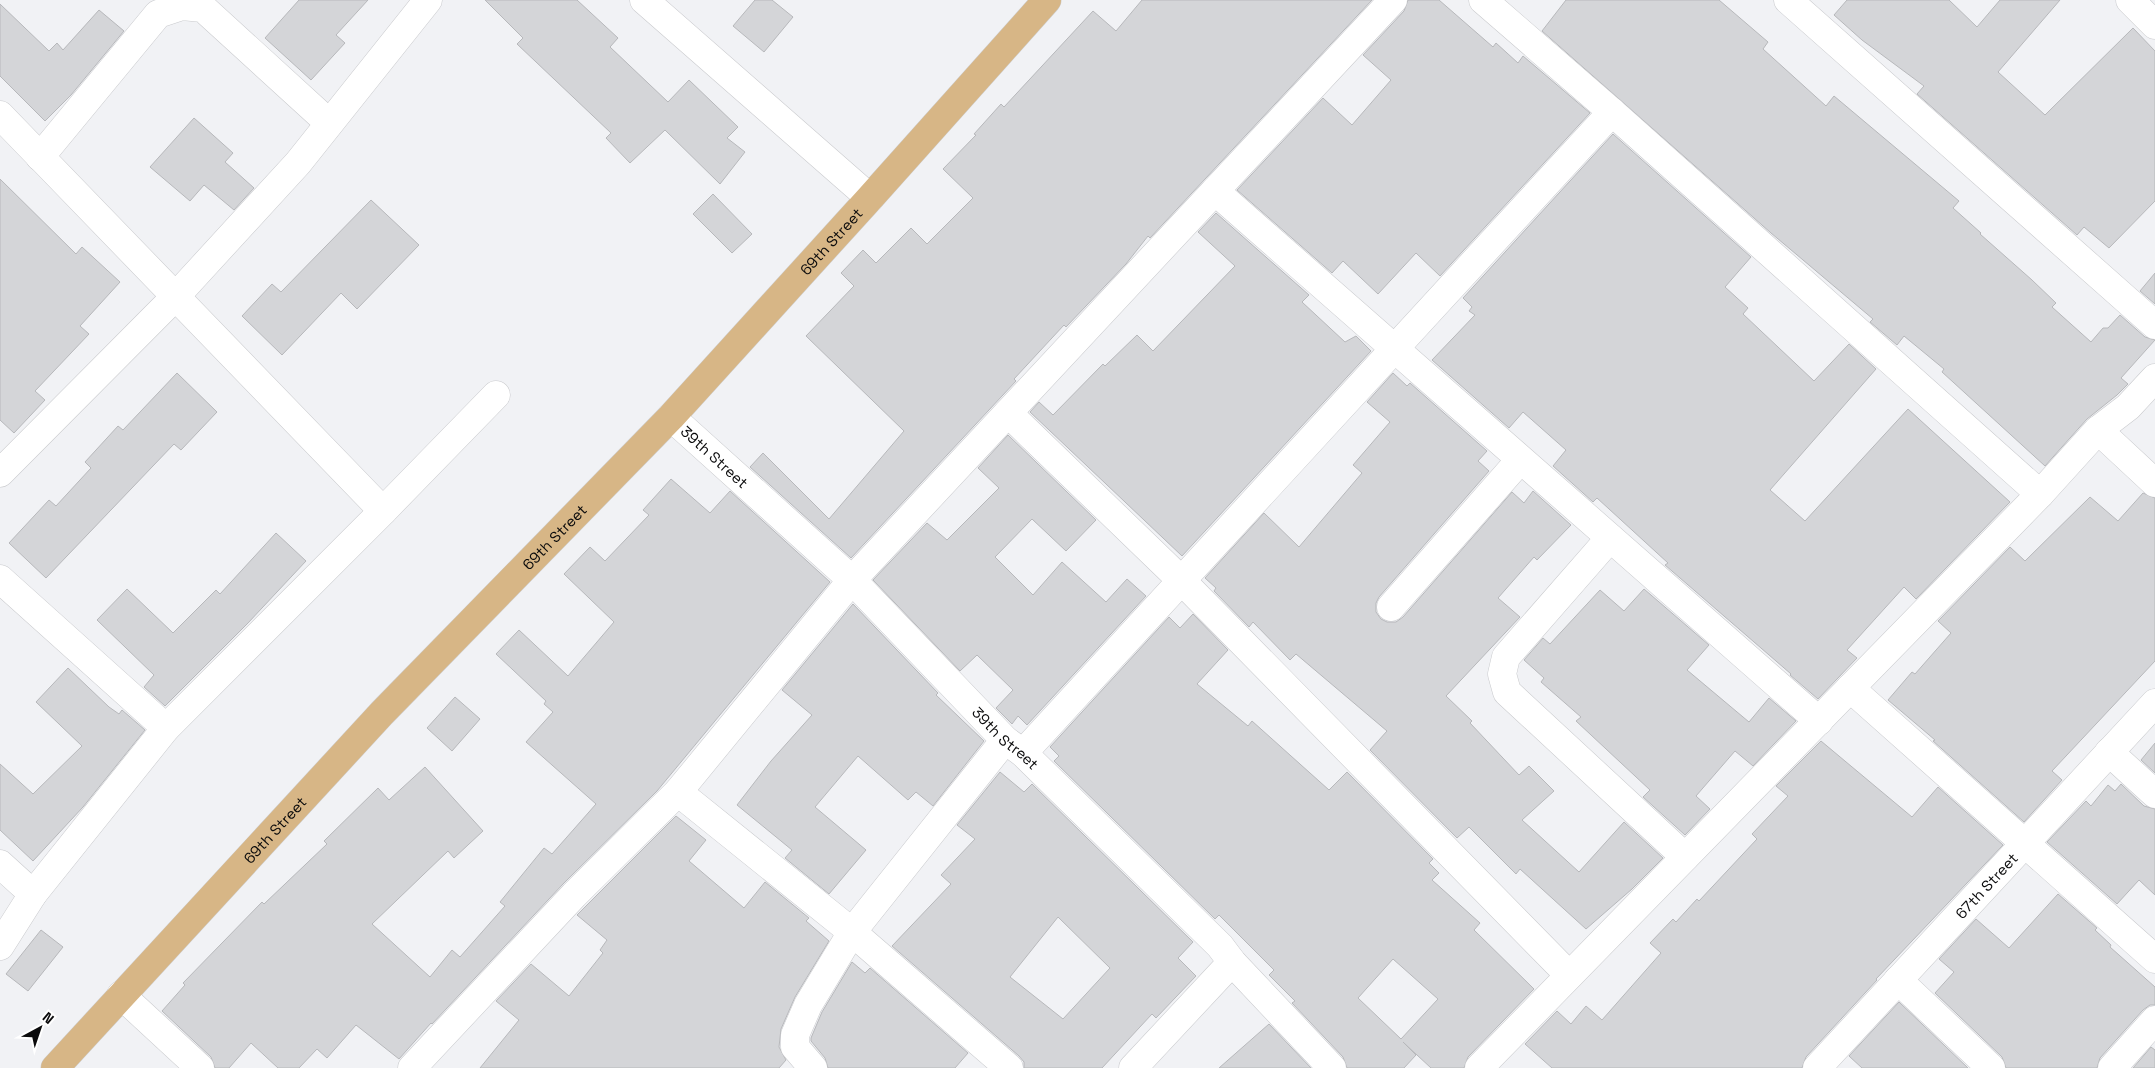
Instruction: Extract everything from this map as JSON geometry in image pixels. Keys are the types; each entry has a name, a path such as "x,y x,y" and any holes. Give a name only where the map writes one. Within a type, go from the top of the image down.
{"main road":[{"name":"69th Street","path":"55,1068 382,713 670,417 1047,0"}],"street":[{"path":"3,465 176,296 298,163 428,0"},
{"path":"644,0 870,198"},
{"path":"419,1066 574,895 678,792 852,580 1393,0"},
{"path":"1483,0 1612,112 2040,494"},
{"path":"1788,0 2155,325"},
{"path":"2130,0 2155,25"},
{"path":"40,157 158,14 182,6 203,8 329,123"},
{"path":"813,1068 794,1047 795,1035 808,1005 852,932 1014,747 1182,581 1612,112"},
{"path":"0,115 383,511"},
{"path":"1215,191 1819,721"},
{"path":"1479,1068 2040,494 2098,430 2128,407 2155,378"},
{"path":"0,946 33,894 166,728 496,395"},
{"path":"1008,413 1182,581 1569,975"},
{"name":"39th Street","path":"670,417 852,580 1014,747 1220,946 1232,962 1332,1068"},
{"path":"2098,430 2155,483"},
{"path":"1391,607 1520,460"},
{"path":"1610,538 1506,657 1502,674 1507,692 1685,857"},
{"path":"0,579 166,728"},
{"path":"1850,688 2155,958"},
{"name":"67th Street","path":"1817,1068 2155,703"},
{"path":"2109,752 2155,794"},
{"path":"678,792 852,932 1009,1068"},
{"path":"0,864 33,894"},
{"path":"1133,1068 1232,962"},
{"path":"1898,980 1992,1068"},
{"path":"121,995 200,1068"},
{"path":"2112,1068 2155,1020"}],"building":[{"path":"299,0 368,0 336,35 345,43 311,80 265,38"},
{"path":"485,0 577,0 618,38 610,47 668,102 689,80 738,127 727,138 745,152 720,184 665,130 630,163 606,138 611,133 517,44 523,38"},
{"path":"755,0 772,0 793,17 764,52 733,26"},
{"path":"1142,0 1372,0 1150,238 1148,236 1126,264 1066,327 1064,325 1014,379 1016,381 851,558 750,467 763,453 829,519 904,431 806,336 854,286 841,273 863,250 876,263 911,228 927,244 973,198 943,169 976,135 974,134 1001,104 1004,107 1093,11 1116,31"},
{"path":"1408,0 1439,0 1493,47 1496,43 1518,63 1523,56 1590,113 1440,276 1416,253 1378,294 1343,261 1332,273 1237,190 1323,98 1352,125 1391,80 1363,55 1404,11"},
{"path":"1566,0 1719,0 1768,42 1763,49 1826,106 1834,96 1959,201 1953,208 2056,303 2052,307 2091,342 2103,328 2108,328 2120,315 2145,337 2155,340 2121,378 2128,384 2087,419 2045,466 1942,372 1944,369 1904,336 1897,345 1870,322 1873,319 1771,233 1542,31"},
{"path":"1847,0 1949,0 1977,27 2000,0 2060,0 1998,72 2045,115 2133,28 2155,51 2155,201 2109,248 2084,227 2077,235 1917,94 1924,86 1862,40 1834,15"},
{"path":"0,4 49,51 57,43 63,50 99,10 124,31 71,95 45,121 0,76"},
{"path":"194,118 233,153 225,162 254,188 234,210 204,185 190,201 150,167"},
{"path":"1613,134 1751,257 1725,287 1748,308 1743,314 1814,381 1849,344 1876,369 1770,490 1805,521 1908,409 2010,502 1916,599 1904,587 1847,650 1857,658 1818,699 1665,565 1668,563 1597,498 1593,502 1553,466 1566,450 1523,412 1509,428 1432,360 1475,315 1469,311 1472,307 1463,298"},
{"path":"0,179 76,254 82,247 120,282 80,326 89,334 35,391 45,400 14,433 0,420"},
{"path":"713,194 752,234 732,253 693,214"},
{"path":"371,200 419,245 357,309 341,293 282,355 242,316 272,284 281,292"},
{"path":"1216,213 1309,295 1302,302 1345,342 1356,336 1371,351 1182,556 1030,412 1039,402 1053,415 1103,364 1105,366 1137,335 1153,351 1235,266 1198,232"},
{"path":"2155,273 2155,304 2140,291"},
{"path":"177,373 217,412 181,450 174,444 46,578 9,543 49,500 56,506 91,468 85,462 118,426 123,430"},
{"path":"1393,373 1407,386 1410,383 1487,451 1478,461 1489,471 1379,597 1376,603 1376,612 1381,619 1387,622 1396,622 1403,617 1512,492 1524,503 1533,491 1571,525 1537,560 1534,557 1498,598 1520,617 1446,696 1472,721 1470,723 1519,775 1529,766 1554,791 1522,820 1579,872 1624,822 1663,858 1632,889 1586,929 1520,869 1516,874 1469,827 1457,838 1370,750 1387,731 1296,654 1290,660 1253,622 1249,627 1214,591 1216,588 1205,578 1264,513 1299,547 1362,473 1353,465 1390,422 1367,402"},
{"path":"1008,435 1096,520 1066,551 1032,519 995,557 1033,595 1062,562 1106,602 1127,579 1146,596 1027,725 1018,716 1012,724 996,708 1013,690 977,655 960,671 873,580 927,523 947,540 999,488 978,468"},
{"path":"671,479 710,513 730,491 830,582 657,791 563,884 399,1059 356,1025 327,1058 317,1049 299,1068 278,1068 251,1043 229,1068 215,1068 211,1057 162,1011 185,985 183,983 262,902 264,904 327,844 324,841 378,788 389,800 425,767 483,831 454,858 448,851 372,924 430,977 452,950 460,957 505,906 500,902 544,848 552,854 596,804 526,742 553,712 544,704 546,701 496,654 519,630 568,676 614,622 564,574 590,547 605,561 649,515 643,510"},
{"path":"2143,493 2155,498 2155,661 2052,771 2062,780 2024,822 1933,741 1935,740 1888,700 1912,672 1915,674 1951,633 1938,621 2010,547 2025,561 2090,497 2118,521"},
{"path":"276,533 306,561 248,623 165,706 144,687 154,675 97,620 127,589 173,633 216,590 220,594"},
{"path":"1644,589 1709,645 1687,670 1749,722 1769,698 1796,721 1753,766 1735,751 1696,796 1710,809 1685,835 1643,797 1650,790 1576,721 1581,717 1541,682 1544,678 1524,660 1543,638 1550,644 1600,590 1624,611"},
{"path":"853,604 938,693 936,695 984,741 933,806 916,792 908,800 858,756 815,807 866,850 829,894 785,858 792,850 737,805 771,761 812,715 782,690"},
{"path":"1193,614 1228,650 1197,684 1248,726 1252,721 1329,790 1347,772 1433,859 1429,863 1439,873 1432,880 1480,923 1474,930 1534,989 1468,1057 1464,1068 1431,1068 1403,1042 1416,1055 1404,1068 1347,1068 1343,1057 1292,1003 1295,1001 1269,975 1274,970 1219,915 1215,919 1054,761 1059,756 1050,747 1169,617 1180,628","holes":["1393,959 1438,999 1401,1039 1358,998"]},
{"path":"68,668 109,707 119,714 122,710 145,730 83,807 33,861 0,830 0,764 33,794 82,746 36,702"},
{"path":"455,697 480,719 452,751 427,728"},
{"path":"1821,741 1912,817 1938,787 2003,845 1876,979 1806,1057 1802,1068 1552,1068 1525,1044 1557,1011 1571,1024 1586,1006 1602,1020 1661,953 1650,943 1673,919 1676,922 1697,899 1699,901 1757,839 1752,834 1788,796 1776,786"},
{"path":"2155,743 2155,773 2141,760"},
{"path":"1000,772 1024,792 1032,784 1193,942 1178,958 1196,976 1156,1018 1152,1014 1102,1068 1024,1068 1024,1062 1019,1056 892,946 951,884 941,875 975,839 957,825","holes":["1058,917 1110,968 1063,1019 1010,977"]},
{"path":"2121,784 2144,806 2155,809 2155,895 2139,880 2117,904 2047,842 2086,801 2091,806 2108,785 2115,791"},
{"path":"676,816 706,840 689,861 744,908 765,882 809,918 806,921 829,941 795,997 781,1029 779,1047 786,1060 779,1068 480,1068 519,1020 496,1001 531,964 569,996 603,953 600,950 607,940 577,915"},
{"path":"2058,894 2097,928 2095,930 2111,945 2110,947 2155,987 2155,1005 2150,1005 2143,1010 2100,1058 2097,1068 2006,1068 2002,1057 1935,993 1954,972 1939,959 1976,919 2009,948"},
{"path":"41,930 63,947 28,991 6,974"},
{"path":"852,962 865,973 870,968 968,1053 955,1068 828,1068 825,1058 811,1041 811,1038 822,1012"},
{"path":"1899,1002 1968,1068 1862,1068 1849,1056"},
{"path":"1269,1024 1311,1068 1219,1068"},
{"path":"2151,1047 2155,1050 2155,1068 2133,1068"}]}
